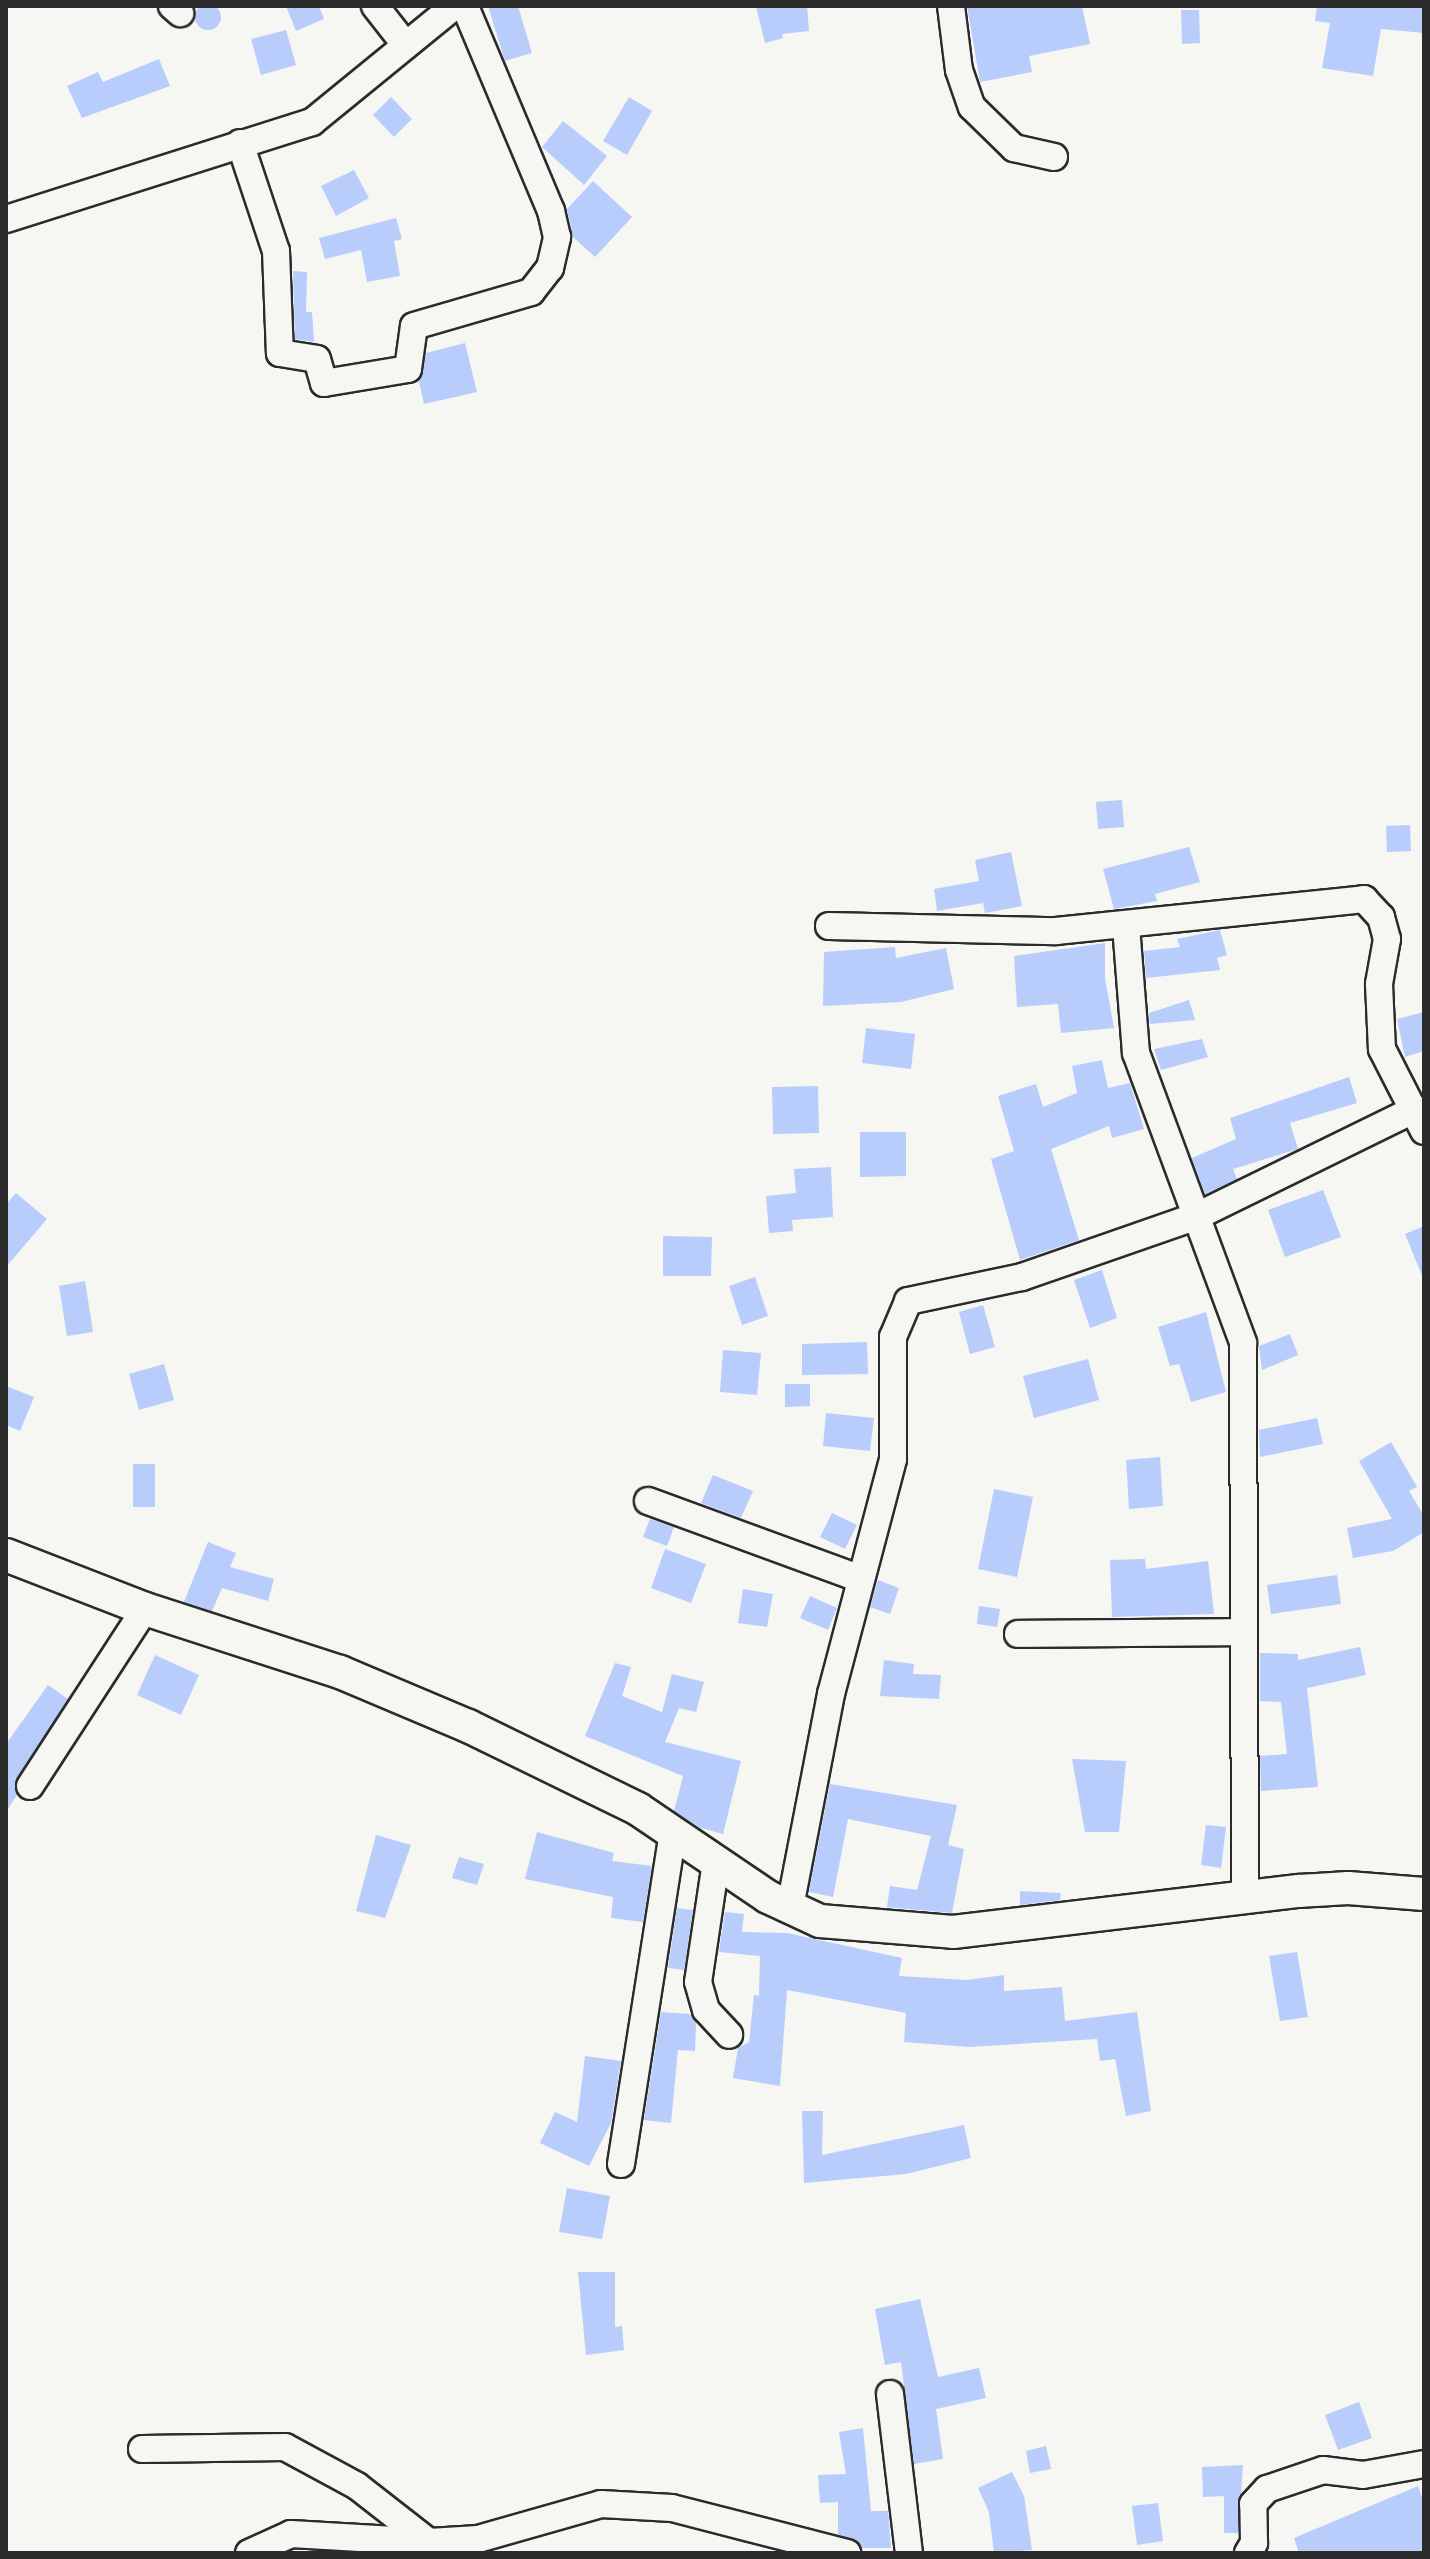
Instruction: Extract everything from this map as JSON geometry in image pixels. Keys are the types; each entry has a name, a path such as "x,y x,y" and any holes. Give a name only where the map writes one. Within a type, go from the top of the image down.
{"street":[{"path":"375,6 404,43"},
{"path":"6,219 312,122 332,110 404,43 454,6"},
{"path":"240,143 276,251 280,353 317,359 324,383 408,369 412,328 531,292 550,268 557,237 551,211 465,6"},
{"path":"951,6 959,70 972,107 1014,148 1054,157"},
{"path":"790,1907 858,1578 893,1459 893,1337 908,1301 1022,1277 1197,1216 1419,1120 1382,1049 1379,984 1387,939 1381,917 1364,899 1056,931 829,926"},
{"path":"1126,926 1136,1053 1243,1343 1245,1898"},
{"path":"648,1501 858,1578"},
{"path":"6,1555 145,1609 340,1672 468,1726 566,1771 673,1833 790,1907 820,1921 953,1932 1348,1888 1424,1894"},
{"path":"30,1786 145,1609"},
{"path":"1018,1634 1243,1632"},
{"path":"621,2164 673,1833"},
{"path":"716,1862 698,1982 706,2010 729,2035"},
{"path":"890,2394 909,2553"},
{"path":"142,2449 285,2447 357,2486 429,2542"},
{"path":"1248,2553 1254,2543 1253,2504 1267,2489 1323,2470 1363,2475 1424,2464"},
{"path":"249,2553 291,2534 429,2542 478,2539 601,2504 672,2508 847,2553"}],"building":[{"path":"208,4 218,7 221,17 218,27 208,30 198,27 195,17 198,7"},
{"path":"286,6 319,6 324,19 296,31"},
{"path":"488,6 518,6 532,53 505,61"},
{"path":"756,6 807,6 809,31 782,34 783,38 765,43"},
{"path":"967,6 1082,6 1090,44 1029,56 1032,72 980,82"},
{"path":"1317,6 1424,6 1424,33 1381,29 1373,76 1322,68 1330,23 1315,21"},
{"path":"1181,10 1199,10 1200,43 1182,44"},
{"path":"286,30 296,65 261,75 251,39"},
{"path":"159,59 170,86 82,118 67,86 98,72 103,82"},
{"path":"391,97 412,119 394,137 373,115"},
{"path":"629,97 652,111 627,155 603,141"},
{"path":"563,121 607,156 584,185 542,147"},
{"path":"354,170 369,198 336,216 321,186"},
{"path":"593,181 632,217 595,257 573,237 567,209"},
{"path":"396,218 402,239 394,241 400,276 367,282 361,250 325,259 319,238"},
{"path":"293,271 307,272 306,312 312,312 314,342 295,339"},
{"path":"465,343 477,392 424,404 419,381 426,353"},
{"path":"1122,800 1124,827 1098,829 1096,802"},
{"path":"1410,825 1411,851 1387,852 1386,826"},
{"path":"1189,847 1200,882 1155,894 1157,901 1114,909 1103,869"},
{"path":"1011,852 1022,906 985,913 983,903 937,911 934,889 979,881 975,860"},
{"path":"1220,930 1227,955 1217,958 1220,970 1146,978 1144,951 1180,947 1177,939"},
{"path":"1105,943 1105,978 1114,1028 1061,1033 1058,1004 1017,1007 1014,956"},
{"path":"895,947 896,958 946,948 954,989 901,1002 823,1006 824,952"},
{"path":"1189,1000 1195,1020 1150,1024 1149,1013"},
{"path":"1424,1012 1424,1051 1405,1057 1397,1019"},
{"path":"866,1028 915,1034 911,1069 862,1063"},
{"path":"1202,1039 1208,1057 1161,1070 1154,1049"},
{"path":"1102,1060 1108,1088 1130,1083 1144,1129 1112,1138 1109,1126 1051,1149 1079,1240 1020,1260 991,1159 1014,1151 998,1096 1036,1084 1043,1107 1077,1093 1072,1066"},
{"path":"1349,1077 1357,1103 1290,1123 1298,1149 1233,1169 1237,1179 1205,1194 1192,1158 1236,1139 1230,1118"},
{"path":"818,1086 819,1133 773,1134 772,1087"},
{"path":"860,1132 906,1132 906,1176 860,1177"},
{"path":"831,1167 833,1217 792,1220 793,1231 769,1233 766,1196 796,1193 794,1169"},
{"path":"1323,1190 1341,1237 1285,1257 1268,1210"},
{"path":"16,1193 47,1219 6,1267 6,1204"},
{"path":"1424,1226 1424,1278 1423,1278 1405,1234"},
{"path":"663,1236 712,1237 711,1276 663,1276"},
{"path":"1102,1270 1117,1318 1090,1328 1074,1280"},
{"path":"755,1277 768,1316 742,1325 729,1286"},
{"path":"85,1281 93,1332 67,1336 59,1286"},
{"path":"983,1305 995,1347 970,1354 959,1312"},
{"path":"1206,1312 1226,1392 1191,1402 1179,1364 1170,1366 1158,1327"},
{"path":"1290,1334 1298,1355 1262,1370 1259,1346"},
{"path":"867,1342 868,1374 802,1375 802,1344"},
{"path":"723,1350 761,1353 757,1395 720,1392"},
{"path":"1088,1359 1099,1400 1034,1418 1023,1376"},
{"path":"164,1364 174,1400 139,1410 129,1374"},
{"path":"785,1384 810,1384 810,1406 785,1407"},
{"path":"6,1386 34,1397 20,1431 6,1425"},
{"path":"826,1413 874,1418 870,1451 823,1446"},
{"path":"1317,1418 1323,1444 1260,1457 1259,1430"},
{"path":"1391,1442 1417,1487 1409,1491 1424,1516 1424,1532 1393,1551 1353,1558 1347,1528 1392,1519 1359,1461"},
{"path":"1160,1457 1163,1506 1129,1509 1126,1460"},
{"path":"133,1464 155,1464 155,1507 133,1507"},
{"path":"713,1475 753,1491 741,1518 701,1503"},
{"path":"994,1489 1033,1497 1017,1577 978,1569"},
{"path":"832,1513 857,1525 845,1549 820,1537"},
{"path":"650,1519 674,1527 667,1546 643,1537"},
{"path":"208,1542 236,1553 230,1567 274,1579 268,1601 222,1588 212,1611 184,1602"},
{"path":"665,1549 706,1564 691,1603 651,1588"},
{"path":"1145,1559 1146,1569 1208,1561 1214,1614 1112,1617 1110,1560"},
{"path":"1337,1575 1341,1604 1271,1614 1267,1585"},
{"path":"878,1580 899,1588 890,1614 870,1607"},
{"path":"743,1589 773,1594 767,1627 738,1623"},
{"path":"810,1596 837,1608 828,1630 800,1618"},
{"path":"979,1606 1000,1609 997,1627 977,1624"},
{"path":"1360,1647 1366,1675 1307,1688 1318,1787 1261,1791 1260,1756 1287,1754 1281,1702 1260,1701 1260,1653 1298,1654 1298,1660"},
{"path":"155,1655 199,1675 181,1715 137,1695"},
{"path":"884,1660 914,1664 913,1674 941,1675 939,1699 880,1696"},
{"path":"615,1663 631,1667 622,1696 662,1712 672,1674 704,1682 696,1712 679,1708 665,1742 741,1761 723,1834 701,1828 674,1811 683,1776 585,1736"},
{"path":"48,1685 68,1699 17,1777 17,1795 6,1812 6,1744"},
{"path":"1072,1759 1126,1761 1119,1832 1085,1832"},
{"path":"830,1784 957,1805 948,1845 964,1849 952,1913 887,1907 890,1886 917,1890 931,1836 848,1819 833,1897 809,1892"},
{"path":"1206,1825 1226,1827 1221,1868 1201,1865"},
{"path":"537,1832 614,1853 612,1861 652,1866 643,1922 611,1918 613,1897 525,1879"},
{"path":"376,1835 411,1845 385,1918 356,1911"},
{"path":"459,1857 484,1864 477,1885 452,1878"},
{"path":"1020,1891 1061,1893 1060,1900 1020,1905"},
{"path":"677,1908 693,1910 684,1970 668,1968"},
{"path":"725,1912 744,1914 742,1932 787,1933 902,1958 899,1976 967,1980 1004,1975 1004,1991 1062,1987 1065,2021 1137,2012 1151,2111 1126,2116 1115,2059 1100,2061 1097,2039 969,2047 904,2042 906,2013 787,1990 780,2086 733,2078 738,2048 749,2042 754,1995 759,1996 760,1956 719,1952"},
{"path":"1297,1952 1308,2017 1280,2021 1269,1956"},
{"path":"661,2012 690,2014 696,2023 695,2051 678,2050 671,2123 644,2120"},
{"path":"585,2056 621,2061 611,2123 589,2166 540,2143 555,2112 577,2122"},
{"path":"802,2111 823,2111 822,2155 964,2125 971,2158 906,2174 804,2183"},
{"path":"567,2188 610,2196 602,2239 559,2232"},
{"path":"578,2272 615,2272 615,2327 622,2326 624,2350 586,2355"},
{"path":"920,2299 938,2377 979,2368 986,2398 936,2409 943,2459 914,2464 901,2362 885,2365 875,2309"},
{"path":"1359,2402 1372,2438 1338,2450 1325,2415"},
{"path":"863,2428 871,2511 888,2511 891,2548 862,2548 838,2534 838,2502 820,2503 818,2475 846,2474 839,2432"},
{"path":"1046,2446 1051,2469 1030,2473 1026,2451"},
{"path":"1243,2465 1238,2533 1224,2533 1224,2496 1203,2497 1202,2467"},
{"path":"1012,2472 1024,2496 1032,2550 994,2553 989,2512 978,2488"},
{"path":"1418,2486 1424,2503 1424,2553 1299,2553 1294,2538"},
{"path":"1158,2503 1163,2541 1137,2545 1132,2506"}]}
